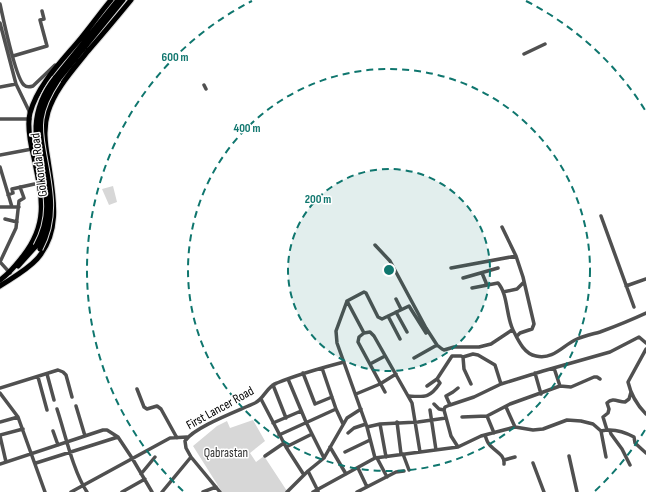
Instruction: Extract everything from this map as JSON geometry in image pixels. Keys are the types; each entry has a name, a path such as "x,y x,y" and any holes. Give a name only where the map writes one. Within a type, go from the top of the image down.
{"highway":[{"name":"Golkonda Road","path":"0,286 12,275 29,249 36,237 40,222 42,205 32,149 30,117 36,99 45,83 111,0"},
{"path":"12,275 30,262 38,248 46,223 48,207 46,189 36,136 39,109 46,92 55,78 118,0"},
{"path":"38,248 44,242 50,224 52,207 40,127 43,110 49,94 58,80 123,0"},
{"name":"Golkonda Road","path":"0,280 29,266 44,249 51,234 54,217 54,204 45,147 45,125 47,114 57,91 69,74 131,0"},
{"path":"33,155 47,153"}],"street":[{"path":"0,4 13,56 21,82 24,85 29,87 33,86 56,64 62,61"},
{"path":"13,56 47,46 40,20 44,18 42,11"},
{"path":"0,23 16,84 30,117 0,119"},
{"path":"524,54 545,44"},
{"path":"0,87 16,84"},
{"path":"204,85 206,89"},
{"path":"0,154 45,147"},
{"path":"0,167 12,206"},
{"path":"8,195 12,193 12,189 39,183"},
{"path":"12,275 0,262 16,228 19,200 24,198 20,187"},
{"path":"0,207 19,207"},
{"path":"601,216 634,307"},
{"path":"5,219 17,222"},
{"path":"502,227 516,256 534,324 532,329 520,333 517,336"},
{"path":"375,245 390,261 437,345 444,350 454,347 479,347 491,344 512,330"},
{"path":"451,268 516,256"},
{"path":"463,278 498,268"},
{"path":"482,272 487,285"},
{"path":"626,286 646,279"},
{"path":"503,292 517,289 524,282"},
{"path":"472,288 498,283 503,292 512,330 517,336 524,350 531,355 538,357 546,357 556,353 575,340 646,313"},
{"path":"386,477 376,458 356,394 337,342 336,332 347,301 364,292 366,293 378,317 382,319 401,309 409,306 411,307 426,333"},
{"path":"396,299 401,309"},
{"path":"347,301 364,333"},
{"path":"396,312 407,332"},
{"path":"388,316 400,339"},
{"path":"385,392 358,342 359,337 364,333 370,332 374,336 412,403 420,452"},
{"path":"444,410 445,407 474,397 501,384 610,352 639,337 646,343"},
{"path":"414,358 437,345"},
{"path":"646,349 645,355 628,382 631,392 640,408 646,414"},
{"path":"427,386 437,379 452,356 455,355 462,357 473,354 478,354 495,365 501,384"},
{"path":"370,364 385,356"},
{"path":"462,357 464,369 471,384"},
{"name":"First Lancer Road","path":"191,457 186,448 185,441 187,437 198,429 257,402 273,385 303,373 344,362"},
{"path":"322,368 336,409 343,424"},
{"path":"554,368 560,386"},
{"path":"0,388 58,370 64,372 72,397"},
{"path":"303,373 316,404 332,397"},
{"path":"535,373 541,394"},
{"path":"47,374 54,400"},
{"path":"356,394 380,384 396,374"},
{"path":"38,377 47,410"},
{"path":"462,417 487,416 510,404 560,386 571,387 594,377 600,379"},
{"path":"288,379 306,422 324,458"},
{"path":"409,398 424,397 429,395 440,383 437,379"},
{"path":"273,385 286,418"},
{"path":"450,405 446,396 458,388"},
{"path":"137,389 144,407 146,409 157,406 161,409 177,438"},
{"path":"630,465 622,449 610,434 603,417 608,413 609,409 607,404 610,400 625,402 629,399 631,392"},
{"path":"0,393 18,417 45,492"},
{"path":"261,399 279,435 304,475"},
{"path":"434,404 439,409 444,410"},
{"path":"76,406 85,436"},
{"path":"506,407 516,427"},
{"path":"57,409 67,442 83,486 87,492"},
{"path":"279,435 336,409"},
{"path":"287,492 308,471 324,458 347,418 361,409"},
{"path":"430,410 436,450"},
{"path":"444,410 451,436 458,447"},
{"path":"274,423 301,411"},
{"path":"487,416 494,432"},
{"path":"0,422 18,417"},
{"path":"348,433 354,428 366,425 432,421 446,418"},
{"path":"308,471 316,491 376,458 458,447 481,436 494,432 516,427 533,430 567,420 593,424 601,431 606,457"},
{"path":"397,422 402,454 409,470"},
{"path":"380,424 386,457"},
{"path":"6,462 0,435 23,428"},
{"path":"0,464 103,430 107,430 118,437 152,492"},
{"path":"53,431 58,445"},
{"path":"601,431 621,431 634,437 635,443 646,453"},
{"path":"286,447 312,434"},
{"path":"485,435 490,445 500,454 504,462 515,457"},
{"path":"36,464 118,437"},
{"path":"71,492 170,438 187,437"},
{"path":"345,452 370,440"},
{"path":"265,456 284,443"},
{"path":"330,447 346,474"},
{"path":"569,456 577,492"},
{"path":"142,474 155,457"},
{"path":"162,492 191,457 220,492"},
{"path":"533,463 544,492"},
{"path":"358,468 367,487"},
{"path":"357,492 396,472 404,471"},
{"path":"122,492 145,480"},
{"path":"203,492 216,487"}],"green space":[{"path":"113,186 117,202 109,205 102,189"},
{"name":"Qabrastan","path":"253,420 265,441 250,453 256,462 264,456 287,491 286,492 222,492 193,446 217,426 227,421 230,428"}]}
